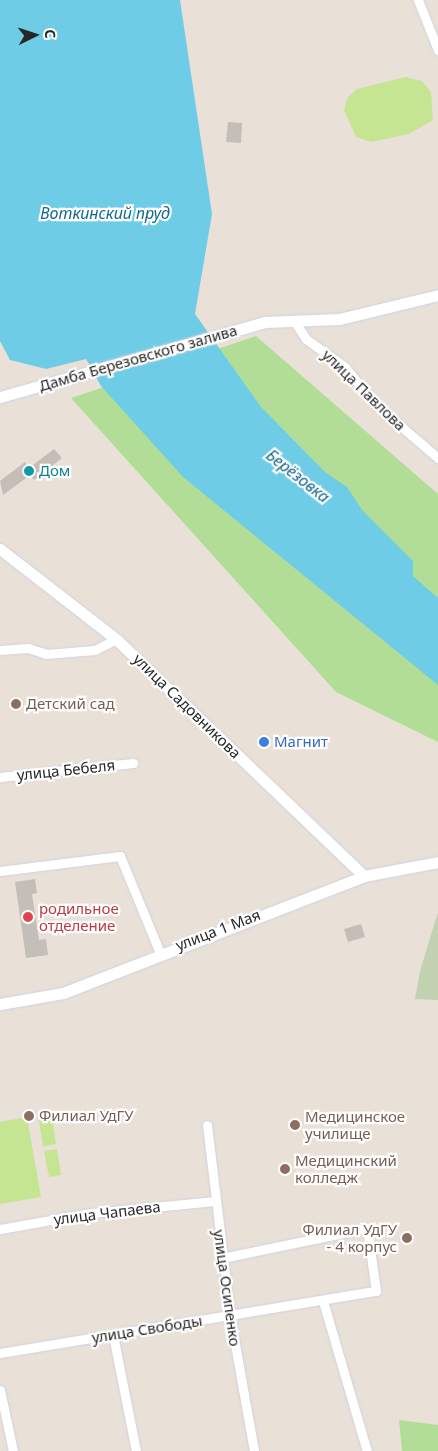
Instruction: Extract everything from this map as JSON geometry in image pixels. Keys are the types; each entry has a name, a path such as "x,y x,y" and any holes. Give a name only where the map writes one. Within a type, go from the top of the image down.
{"main road":[{"name":"Дамба Березовского залива","path":"5,396 265,322 339,319 438,295"},
{"name":"улица Садовникова","path":"0,549 116,638 364,876"},
{"name":"улица 1 Мая","path":"0,1004 63,993 160,953 364,876 438,862"}],"street":[{"path":"418,0 438,50"},
{"name":"улица Павлова","path":"294,321 306,338 345,367 376,405 437,456"},
{"path":"0,650 28,648 46,654 95,650 116,638"},
{"name":"улица Бебеля","path":"0,777 133,763"},
{"path":"0,871 120,856 160,953"},
{"name":"улица Осипенко","path":"207,1125 230,1316 254,1451"},
{"name":"улица Чапаева","path":"0,1230 91,1213 216,1201"},
{"name":"улица Свободы","path":"0,1353 323,1301 376,1290 368,1228 222,1258"},
{"path":"323,1301 367,1451"},
{"path":"112,1335 136,1451"},
{"path":"0,1390 13,1451"}],"green space":[{"path":"406,77 422,81 431,92 433,120 409,134 371,142 356,137 344,110 348,97 357,89"},
{"path":"256,336 438,494 438,742 336,692 71,398"},
{"path":"438,912 438,1000 415,999 420,971"},
{"path":"27,1117 41,1197 0,1204 0,1122"},
{"path":"52,1118 56,1144 43,1147 39,1120"},
{"path":"57,1149 61,1175 49,1177 44,1151"},
{"path":"399,1420 438,1425 438,1451 402,1451"}],"water":[{"name":"Воткинский пруд","path":"0,0 180,0 212,214 195,314 261,407 325,472 347,487 363,511 413,561 413,576 438,598 438,685 183,477 101,386 86,359 46,369 10,360 0,341"}],"building":[{"path":"228,122 242,123 241,143 226,142"},
{"name":"Дом","path":"54,449 62,458 34,480 30,475 3,495 0,481 25,462 29,468"},
{"name":"родильное отделение","path":"35,879 37,893 32,894 39,940 46,939 48,955 26,958 15,882"},
{"path":"361,924 365,937 348,942 344,929"}],"place":[{"name":"Дом","path":"29,471"},
{"name":"Детский сад","path":"16,704"},
{"name":"Магнит","path":"264,742"},
{"name":"родильное отделение","path":"28,917"},
{"name":"Филиал УдГУ","path":"29,1116"},
{"name":"Медицинское училище","path":"295,1125"},
{"name":"Медицинский колледж","path":"285,1169"},
{"name":"Филиал УдГУ - 4 корпус","path":"407,1238"}],"water label":[{"name":"Берёзовка","path":"298,476"}]}
